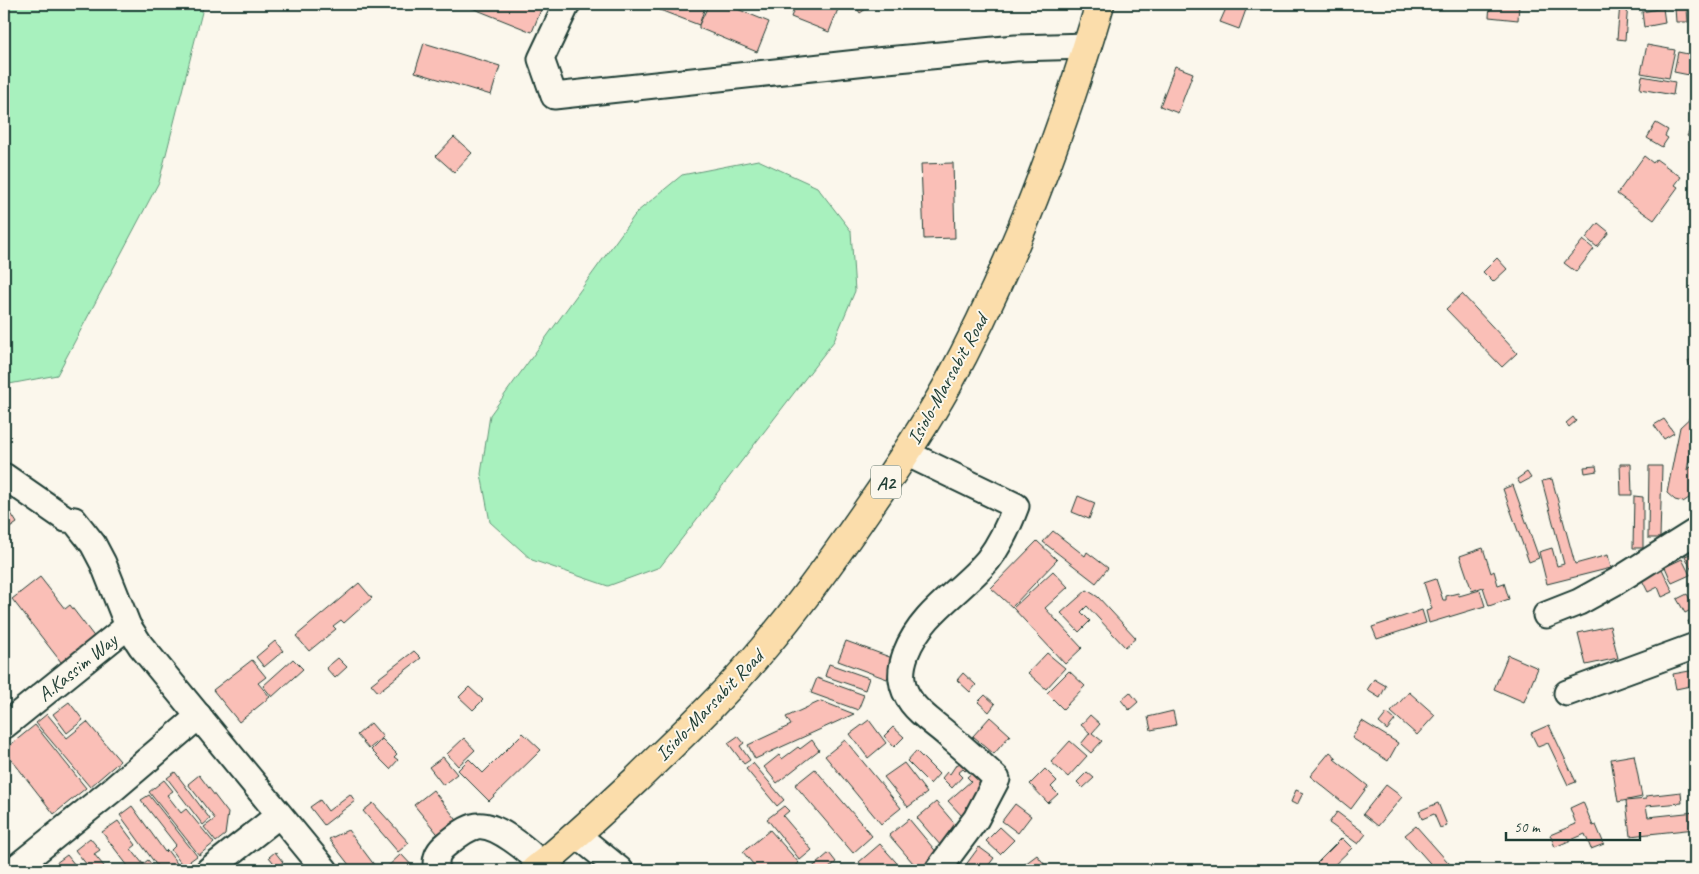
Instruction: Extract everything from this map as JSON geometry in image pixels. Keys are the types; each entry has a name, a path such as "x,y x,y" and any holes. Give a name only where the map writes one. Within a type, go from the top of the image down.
{"highway":[{"name":"Isiolo-Marsabit Road","path":"538,867 577,835 675,743 762,650 807,595 906,453 943,392 970,341 1023,228 1061,128 1100,4"}],"street":[{"path":"567,4 541,59 554,96 885,60 1016,48 1088,46"},
{"path":"906,453 1016,506 1004,536 987,560 930,615 918,630 910,642 901,669 901,680 912,703 997,779 976,819 938,870"},
{"path":"4,476 66,519 74,520 93,544 103,563 128,626 141,646 325,870"},
{"path":"1546,615 1579,602 1617,581 1695,532"},
{"name":"A.Kassim Way","path":"4,726 128,626"},
{"path":"1567,693 1695,646"},
{"path":"13,870 111,791 199,716"},
{"path":"209,870 279,815"},
{"path":"437,870 436,859 440,850 462,833 473,827 480,826 487,827 526,848 538,867"},
{"path":"577,835 620,870"}],"green space":[{"path":"4,4 204,4 159,182 57,375 4,385"},
{"path":"758,160 817,187 851,231 855,291 834,341 660,567 608,586 532,560 490,522 481,474 490,415 637,212 682,175"}],"building":[{"path":"462,4 540,4 543,5 532,32"},
{"path":"644,4 706,4 699,25"},
{"path":"709,4 725,4 769,22 757,52 699,28"},
{"path":"796,4 840,4 829,32 791,17"},
{"path":"854,4 871,4 872,5 860,13"},
{"path":"1228,4 1248,4 1239,29 1220,22"},
{"path":"1248,4 1260,4 1258,8"},
{"path":"1490,4 1519,4 1518,20 1489,17"},
{"path":"1620,4 1628,4 1625,40 1617,39"},
{"path":"1663,8 1665,23 1644,27 1642,12"},
{"path":"1675,8 1687,8 1688,22 1676,22"},
{"path":"424,43 500,66 491,95 415,72"},
{"path":"1647,45 1675,50 1669,78 1641,73"},
{"path":"1678,52 1693,55 1689,75 1674,72"},
{"path":"1695,64 1695,78 1690,77"},
{"path":"1175,66 1193,73 1178,113 1160,106"},
{"path":"1642,76 1675,82 1673,95 1640,89"},
{"path":"1656,123 1668,130 1665,136 1668,138 1662,147 1647,138"},
{"path":"1695,123 1695,140 1687,136"},
{"path":"454,137 472,153 454,172 436,156"},
{"path":"1644,156 1653,163 1656,159 1681,177 1675,185 1678,187 1654,220 1617,194"},
{"path":"953,163 955,238 924,239 921,164"},
{"path":"1598,223 1609,232 1597,247 1586,238"},
{"path":"1583,240 1594,249 1576,272 1564,263"},
{"path":"1497,258 1507,269 1493,282 1483,272"},
{"path":"1462,294 1517,353 1502,367 1446,309"},
{"path":"1695,357 1695,376 1688,361"},
{"path":"1695,413 1695,446 1692,444 1687,470 1695,464 1695,494 1683,502 1675,500 1667,493 1680,427"},
{"path":"1573,417 1576,421 1569,427 1566,423"},
{"path":"1664,419 1674,433 1664,439 1654,425"},
{"path":"1620,464 1631,464 1632,495 1621,495"},
{"path":"1596,466 1597,471 1585,473 1584,467"},
{"path":"1649,466 1662,466 1660,538 1648,538"},
{"path":"1527,472 1531,478 1520,484 1517,479"},
{"path":"1552,479 1575,564 1608,555 1611,568 1547,584 1539,552 1552,548 1557,566 1564,564 1542,481"},
{"path":"1513,485 1539,558 1529,562 1503,489"},
{"path":"1078,496 1095,503 1089,519 1072,512"},
{"path":"1634,496 1643,497 1643,548 1633,548"},
{"path":"4,502 17,523 4,532"},
{"path":"1053,531 1085,556 1087,552 1108,568 1096,583 1043,542"},
{"path":"1037,541 1057,560 1012,607 991,588"},
{"path":"1483,548 1491,573 1494,571 1498,585 1504,583 1509,599 1489,606 1483,587 1472,591 1460,556"},
{"path":"1695,552 1695,577 1685,556"},
{"path":"1682,559 1690,575 1672,583 1665,567"},
{"path":"1662,569 1673,592 1662,597 1658,587 1648,592 1641,578"},
{"path":"1053,571 1068,587 1045,608 1082,648 1065,664 1013,608"},
{"path":"40,577 65,609 70,605 96,639 68,671 12,599"},
{"path":"1436,579 1443,600 1446,600 1446,596 1458,593 1459,596 1480,590 1485,606 1429,623 1426,611 1432,609 1424,583"},
{"path":"359,583 372,598 344,623 341,620 333,626 336,629 309,651 296,636"},
{"path":"1087,590 1098,597 1136,638 1125,647 1087,606 1081,612 1090,621 1079,632 1061,613"},
{"path":"1687,594 1695,608 1685,613 1677,599"},
{"path":"1422,610 1426,623 1377,639 1372,627"},
{"path":"1695,619 1695,635 1693,635 1688,621"},
{"path":"1610,626 1618,658 1586,665 1578,633"},
{"path":"275,641 283,651 264,667 256,657"},
{"path":"846,641 895,659 887,679 838,661"},
{"path":"414,651 421,658 378,692 371,684"},
{"path":"1047,653 1065,668 1046,689 1028,673"},
{"path":"1508,655 1538,668 1524,702 1494,689"},
{"path":"338,658 347,667 335,678 326,668"},
{"path":"293,659 303,669 272,697 263,686"},
{"path":"252,660 266,677 258,683 270,697 239,722 213,690"},
{"path":"829,664 869,678 865,690 825,676"},
{"path":"1695,670 1695,685 1676,689 1673,674"},
{"path":"1069,671 1085,686 1063,709 1047,693"},
{"path":"963,673 976,685 970,692 957,680"},
{"path":"817,678 864,695 858,710 811,693"},
{"path":"1374,679 1386,686 1380,698 1367,690"},
{"path":"469,687 483,700 473,710 459,697"},
{"path":"1130,692 1138,702 1129,710 1121,700"},
{"path":"1409,692 1435,715 1417,735 1391,712"},
{"path":"985,695 995,704 989,712 978,702"},
{"path":"821,701 854,714 755,759 748,745 791,725 786,717"},
{"path":"69,702 83,720 67,733 53,714"},
{"path":"1173,711 1176,725 1151,730 1148,717"},
{"path":"1387,713 1395,720 1387,730 1379,723"},
{"path":"47,714 67,738 87,722 120,761 90,787 36,723"},
{"path":"1090,715 1100,724 1092,733 1102,741 1091,753 1081,744 1090,733 1081,725"},
{"path":"990,717 1010,735 994,754 973,736"},
{"path":"869,720 886,743 868,758 850,734"},
{"path":"1362,721 1398,743 1388,761 1352,738"},
{"path":"371,723 383,737 369,749 357,735"},
{"path":"35,725 86,788 54,814 4,750"},
{"path":"1549,725 1576,782 1568,785 1548,743 1538,747 1531,733"},
{"path":"893,727 904,737 894,747 884,736"},
{"path":"523,733 541,750 489,801 458,770 469,759 483,773"},
{"path":"738,736 744,743 740,746 750,760 744,764 728,743"},
{"path":"464,738 475,750 458,766 447,754"},
{"path":"382,739 397,754 394,757 398,760 390,769 371,750"},
{"path":"812,740 819,750 777,783 764,767 779,755 782,759 798,747 800,749"},
{"path":"845,740 901,808 881,824 825,756"},
{"path":"1070,741 1087,756 1068,777 1051,762"},
{"path":"916,751 939,774 930,784 907,761"},
{"path":"1330,752 1337,758 1334,759 1368,786 1351,809 1310,776"},
{"path":"1634,755 1642,797 1618,802 1611,759"},
{"path":"443,757 457,774 443,785 429,767"},
{"path":"963,762 969,768 965,771 963,769 958,773 962,777 952,788 942,778 947,772 950,774 956,765"},
{"path":"753,763 784,800 777,806 746,769"},
{"path":"904,763 927,793 908,807 884,777"},
{"path":"815,769 872,836 853,853 795,785"},
{"path":"1045,769 1057,781 1051,787 1058,794 1048,803 1030,784"},
{"path":"175,772 210,819 203,825 167,778"},
{"path":"973,772 982,784 963,817 948,801 971,781 967,777"},
{"path":"1087,772 1094,778 1083,788 1077,782"},
{"path":"199,775 228,813 225,835 216,842 204,827 215,819 188,784"},
{"path":"164,780 173,791 167,795 181,813 186,809 214,843 199,855 149,792"},
{"path":"1386,785 1402,797 1378,826 1363,814"},
{"path":"433,790 460,824 441,838 414,805"},
{"path":"1296,790 1303,793 1297,805 1291,802"},
{"path":"1681,792 1682,803 1646,806 1648,817 1695,812 1695,829 1630,836 1626,801 1646,799 1646,796"},
{"path":"350,794 355,801 324,825 310,807 320,800 328,811"},
{"path":"149,795 197,856 183,866 171,850 176,845 141,800"},
{"path":"936,802 960,830 941,846 917,818"},
{"path":"1583,802 1593,826 1596,825 1604,844 1591,849 1585,834 1555,847 1550,835 1576,824 1570,808"},
{"path":"373,803 409,843 398,852 363,811"},
{"path":"1438,803 1447,825 1440,828 1434,814 1422,819 1419,811"},
{"path":"1015,804 1031,816 1018,833 1002,821"},
{"path":"132,806 165,852 167,850 182,870 160,870 120,815"},
{"path":"784,806 789,811 783,816 812,850 800,860 767,819"},
{"path":"1337,812 1366,834 1358,844 1329,823"},
{"path":"909,819 938,854 919,870 889,835"},
{"path":"118,821 136,845 131,849 143,864 148,860 156,870 131,870 102,832"},
{"path":"1416,826 1455,870 1436,870 1405,835"},
{"path":"1000,827 1014,840 1000,854 986,841"},
{"path":"348,830 378,870 353,870 329,839"},
{"path":"770,830 799,863 791,870 758,870 743,852"},
{"path":"90,838 100,850 94,854 107,870 91,870 75,850"},
{"path":"1342,838 1352,848 1329,870 1324,870 1317,863"},
{"path":"880,844 903,870 866,870 859,862"},
{"path":"979,847 994,858 985,870 962,870"},
{"path":"275,852 283,862 277,867 269,857"},
{"path":"829,853 836,862 827,870 809,870"},
{"path":"401,854 416,870 384,870"},
{"path":"67,855 79,870 55,870 52,866"},
{"path":"1037,855 1049,870 1024,870 1021,867"}]}
